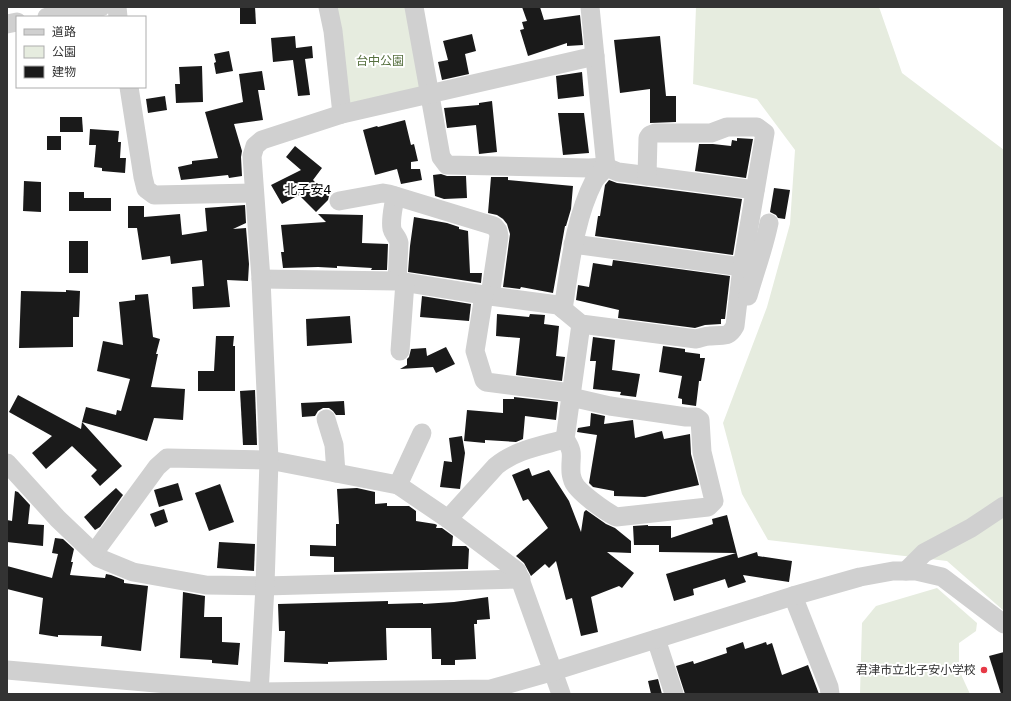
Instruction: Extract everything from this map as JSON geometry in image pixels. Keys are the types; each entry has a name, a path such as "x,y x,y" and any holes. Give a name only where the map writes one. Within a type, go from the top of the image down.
{"street":[{"path":"51,16 74,10 101,7"},
{"path":"328,7 333,31 342,114"},
{"path":"414,7 441,157 447,165 589,168 606,167 618,172 755,190"},
{"path":"563,309 573,244 581,214 594,181 606,167 590,7"},
{"path":"259,693 266,586 269,460 261,279 252,156 255,146 262,140 342,114 595,56"},
{"path":"129,88 142,177 146,189 154,195 254,192"},
{"path":"647,176 648,138 650,135 711,133 727,127 757,128 765,133 742,267 736,326"},
{"path":"339,201 383,193 494,226 498,231 499,236 475,351 484,380 486,382 571,395 610,406 696,418 700,420 702,452 714,501 708,507 616,517 607,512 577,488 572,480 572,449 565,439 571,395 581,324"},
{"path":"395,196 392,224 393,232 398,238 399,243 401,282 400,351"},
{"path":"261,279 401,282 558,305 581,324 696,339 709,336 726,336 741,322 755,271 765,244 769,223"},
{"path":"573,244 742,267"},
{"path":"326,419 334,445 336,473"},
{"path":"398,485 422,432"},
{"path":"448,519 504,459 518,452 565,439"},
{"path":"94,553 157,467 167,458 269,460 398,485 448,519 517,571 561,694"},
{"path":"7,463 58,519 99,558 133,572 206,585 266,586 521,579"},
{"path":"906,571 924,553 971,528 1004,506"},
{"path":"7,670 259,693 492,689 793,596 884,572 916,571 942,578 1004,624"},
{"path":"793,596 829,687 830,694"},
{"path":"656,639 674,694"}],"green space":[{"name":"台中公園","path":"333,7 409,7 423,83 419,91 348,105"},
{"path":"696,7 879,7 902,73 1004,150 1004,611 947,561 768,540 742,494 723,423 767,307 790,224 795,150 757,99 693,84"},
{"path":"937,588 977,623 976,631 959,643 959,670 970,694 860,694 862,623 876,606"}],"building":[{"path":"240,7 255,7 256,24 240,24"},
{"path":"522,7 540,7 544,20 580,15 583,45 567,46 567,43 528,56 520,30 524,29 522,22 527,21"},
{"path":"472,34 476,51 465,54 469,74 442,80 438,62 448,60 443,41"},
{"path":"295,36 296,48 312,46 313,58 305,59 310,95 298,96 293,60 273,62 271,38"},
{"path":"660,36 666,96 676,96 676,122 650,123 650,89 620,93 614,40"},
{"path":"229,51 233,71 216,74 214,54"},
{"path":"202,66 203,102 176,103 175,84 180,84 179,67"},
{"path":"262,71 265,90 258,90 263,120 234,124 242,151 242,176 229,178 228,175 181,180 178,167 192,164 192,161 218,158 205,112 243,102 239,74"},
{"path":"582,72 584,96 558,99 556,76"},
{"path":"165,96 167,110 148,113 146,99"},
{"path":"492,101 497,152 479,154 476,125 447,128 444,108 479,105 479,103"},
{"path":"558,113 584,113 589,153 563,155"},
{"path":"60,117 82,117 83,132 60,132"},
{"path":"405,120 411,145 414,144 418,161 411,162 411,169 420,169 422,180 401,184 397,169 375,175 363,130"},
{"path":"90,129 119,131 118,142 121,142 120,158 126,158 125,173 102,171 102,168 94,167 96,145 89,145"},
{"path":"47,136 61,136 61,150 47,150"},
{"path":"737,138 753,139 746,178 695,171 699,144 731,146 732,140 737,141"},
{"path":"295,146 322,168 313,180 329,196 328,200 316,212 299,195 282,204 271,185 301,170 286,157"},
{"path":"441,174 447,176 466,176 467,198 444,199 435,196 433,175"},
{"path":"491,177 508,177 508,180 573,186 571,209 565,226 553,293 521,287 520,289 503,287 510,234 507,224 503,219 497,215 488,213"},
{"path":"609,180 617,183 742,199 733,255 595,236 605,185"},
{"path":"24,181 41,182 41,212 23,211"},
{"path":"774,188 790,190 785,219 778,218 770,212"},
{"path":"69,192 84,192 84,198 111,198 111,211 69,211"},
{"path":"245,205 246,223 233,229 246,228 249,264 248,281 227,280 230,307 193,309 192,287 204,286 202,260 171,264 170,256 142,260 137,228 128,228 128,206 144,206 144,217 180,214 182,235 207,231 205,208"},
{"path":"318,214 363,215 362,243 388,244 387,270 371,270 372,268 337,266 337,268 283,268 281,252 284,252 281,225 326,222"},
{"path":"414,217 447,223 459,227 459,229 468,231 470,273 482,273 481,283 408,272"},
{"path":"69,241 88,241 88,273 69,273"},
{"path":"613,260 730,276 725,319 721,319 721,324 705,325 695,328 618,318 619,310 576,300 578,285 589,287 593,263 612,266"},
{"path":"66,290 80,291 79,317 73,317 73,347 19,348 21,291 66,292"},
{"path":"148,294 153,337 160,339 151,387 185,389 183,420 154,418 147,441 82,422 86,407 116,415 117,410 121,411 130,379 97,371 103,341 123,345 119,302 135,300 135,295"},
{"path":"422,296 471,304 469,321 420,317"},
{"path":"497,314 529,317 530,314 545,315 544,324 559,326 556,356 565,357 562,381 516,375 520,338 496,336"},
{"path":"350,316 352,343 307,346 306,319"},
{"path":"216,336 234,336 235,391 198,391 198,371 214,371"},
{"path":"593,337 615,340 612,370 640,374 636,397 620,395 621,392 593,389 596,361 590,361"},
{"path":"663,346 685,349 685,352 700,354 700,358 705,358 701,381 699,381 696,406 682,404 682,399 678,398 682,376 659,372"},
{"path":"446,347 455,364 436,373 433,367 400,369 407,365 407,359 411,349 426,348 427,356"},
{"path":"255,390 257,445 243,445 240,391"},
{"path":"18,395 81,429 82,422 122,466 100,486 91,476 97,470 72,446 46,469 32,453 52,436 9,412"},
{"path":"514,397 558,402 556,420 525,416 523,439 516,442 485,440 485,443 464,441 467,410 503,413 503,399 514,399"},
{"path":"344,401 345,415 336,415 329,408 323,408 318,411 315,416 302,417 301,403"},
{"path":"591,413 605,416 604,424 633,420 635,438 662,431 664,439 690,434 691,454 699,485 645,497 614,496 614,491 593,487 589,483 597,435 577,432 578,428 590,426"},
{"path":"462,436 465,453 460,489 440,487 444,461 452,462 449,438"},
{"path":"529,468 532,476 549,470 569,501 581,532 584,512 586,510 606,524 615,528 631,541 631,553 607,552 634,573 622,588 619,586 591,597 598,632 581,636 572,598 566,600 556,561 549,568 545,564 531,576 524,563 516,556 548,528 528,499 523,501 512,475"},
{"path":"178,483 183,500 159,507 154,490"},
{"path":"220,484 234,522 209,531 195,493"},
{"path":"116,488 123,495 100,527 95,530 84,517"},
{"path":"357,488 375,492 375,504 387,503 387,506 409,506 416,511 416,521 435,524 437,525 436,528 442,528 453,536 452,546 466,546 469,549 468,569 334,572 334,557 310,556 310,545 336,546 336,524 339,524 337,489"},
{"path":"15,491 18,492 30,505 28,524 44,525 43,546 7,542 7,520 12,521"},
{"path":"164,509 168,522 155,527 150,514"},
{"path":"727,515 738,558 757,552 758,556 792,561 789,582 743,575 746,582 728,588 725,579 693,589 694,595 674,601 666,574 736,553 659,552 659,545 634,545 633,526 671,526 671,538 713,524 712,519"},
{"path":"55,538 63,539 74,549 70,575 105,578 106,574 124,580 124,583 148,586 141,651 101,646 102,636 58,635 58,637 39,634 43,598 7,589 7,566 52,578 58,554 52,553"},
{"path":"219,542 255,544 254,571 217,568"},
{"path":"183,592 205,596 204,617 222,617 222,642 240,643 238,665 212,663 212,660 180,658"},
{"path":"488,597 490,619 477,620 477,624 474,624 476,659 455,660 455,665 441,665 441,659 432,659 431,628 386,628 387,660 328,662 328,664 284,662 285,631 279,631 278,604 388,601 388,604 423,604 454,602"},
{"path":"743,642 745,649 766,642 767,645 772,643 782,675 808,665 819,694 685,694 676,666 693,661 694,664 727,653 726,648"},
{"path":"1004,652 1004,694 1001,694 989,656"},
{"path":"658,679 662,694 651,694 648,681"}],"place":[{"name":"君津市立北子安小学校","path":"984,670"}],"district":[{"name":"北子安4","path":"308,189"}]}
